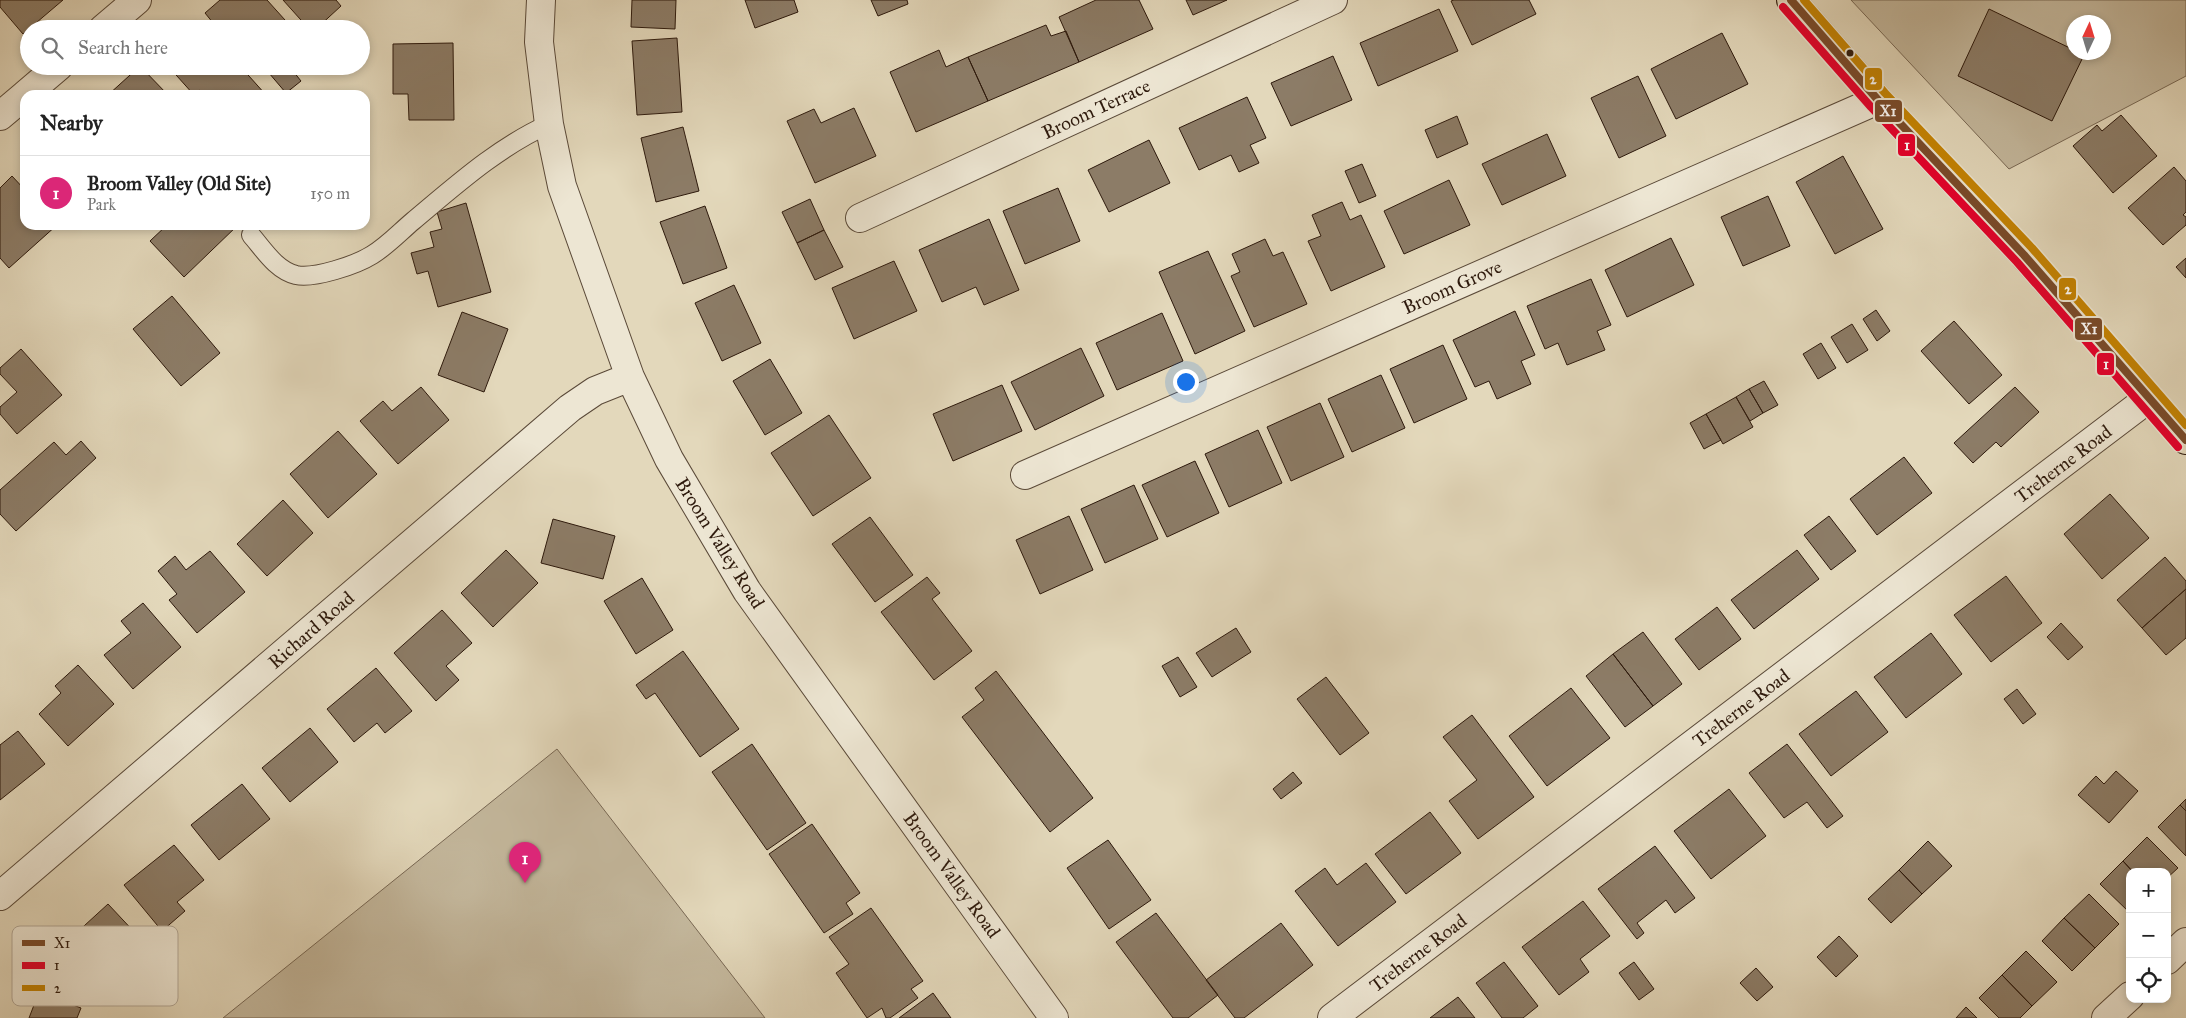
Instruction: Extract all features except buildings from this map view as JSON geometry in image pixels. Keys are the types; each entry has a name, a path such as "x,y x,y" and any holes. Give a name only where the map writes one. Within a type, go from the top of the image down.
{"main road":[{"path":"1791,0 1878,100 1978,204 2186,440"}],"street":[{"path":"114,20 137,0"},
{"name":"Broom Valley Road","path":"541,0 539,42 549,124 562,186 630,377 668,459 747,591 1054,1018"},
{"name":"Broom Terrace","path":"860,218 1332,0"},
{"path":"31,90 48,75"},
{"path":"0,116 20,99"},
{"name":"Broom Grove","path":"1025,475 1878,100"},
{"name":"Richard Road","path":"0,896 570,408 595,391 630,377"},
{"name":"Treherne Road","path":"1332,1018 2149,398"},
{"path":"2169,958 2186,942"},
{"path":"2106,1018 2126,1000"}],"lane":[{"path":"251,236 282,270 297,275 314,274 341,268 372,255 509,144 549,124"}],"shaded area":[{"path":"1851,0 2186,0 2186,76 2009,169"},
{"path":"557,749 765,1018 223,1018"}],"transit line":[{"name":"X1","path":"1791,0 1878,100 2024,255 2186,440"},
{"name":"2","path":"1804,0 1885,93 2032,248 2186,425"},
{"name":"1","path":"1783,7 1871,107 2017,262 2178,447"}],"place":[{"name":"Broom Valley (Old Site)","path":"525,883"}]}
